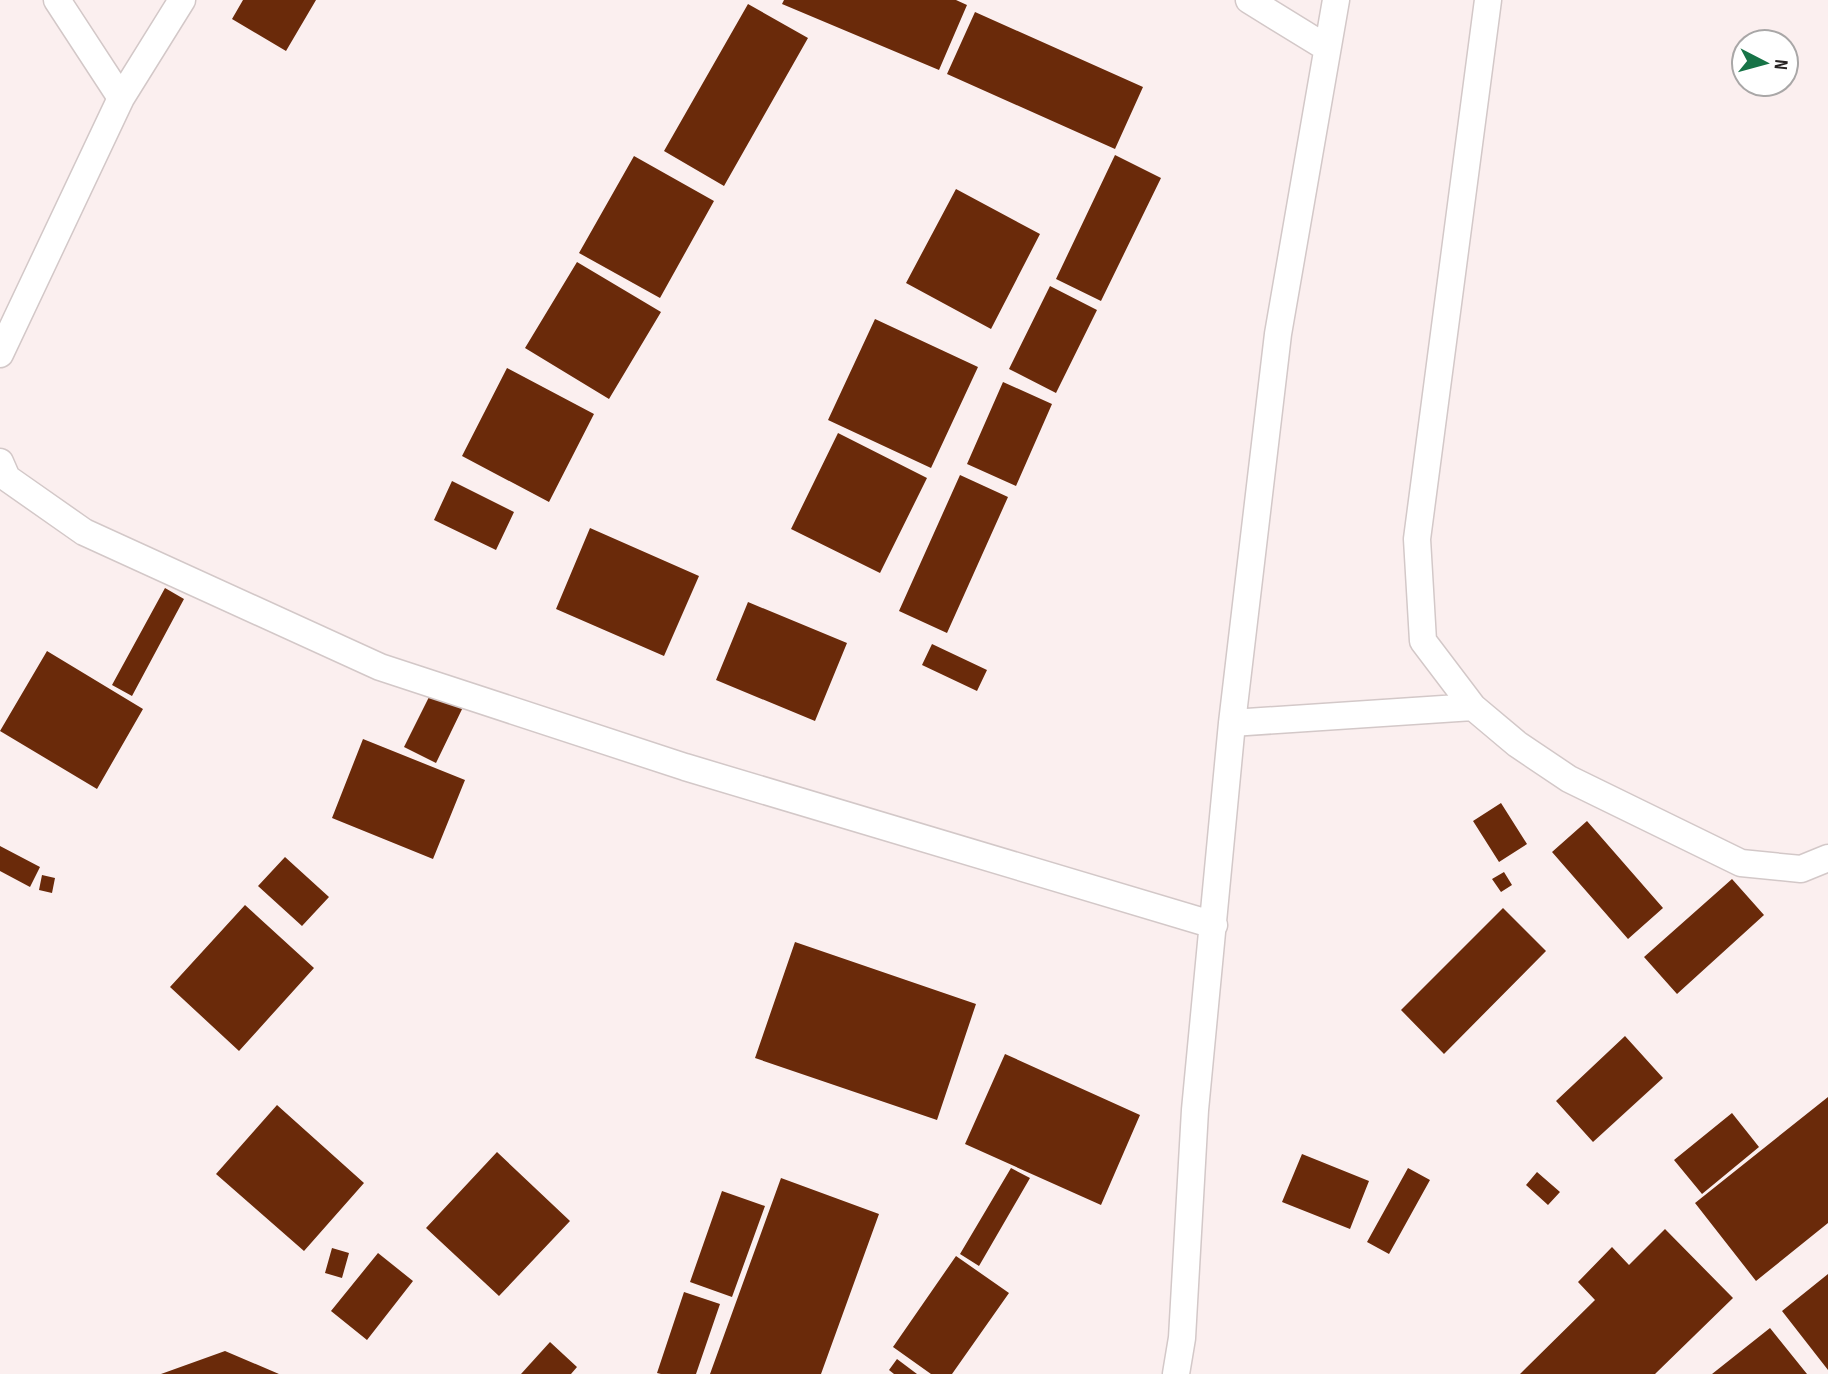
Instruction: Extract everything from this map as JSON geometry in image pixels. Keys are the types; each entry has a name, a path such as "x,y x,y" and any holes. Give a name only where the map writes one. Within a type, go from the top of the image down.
{"street":[{"path":"57,0 121,98"},
{"path":"0,354 121,98 183,0"},
{"path":"1249,0 1327,48"},
{"path":"1176,1374 1182,1338 1195,1110 1232,723 1278,334 1336,0"},
{"path":"1488,0 1417,538 1423,641 1473,706 1517,744 1569,779 1741,863 1801,869 1828,858"},
{"path":"0,462 7,478 84,532 380,667 685,767 1214,925"},
{"path":"1232,723 1473,706"}],"building":[{"path":"243,0 316,0 286,51 232,19"},
{"path":"784,0 956,0 967,5 939,70 782,4"},
{"path":"748,4 808,38 724,186 664,151"},
{"path":"975,12 1143,87 1115,149 947,74"},
{"path":"1115,155 1161,178 1101,301 1056,279"},
{"path":"634,156 714,201 660,298 579,253"},
{"path":"956,189 1040,234 991,329 906,283"},
{"path":"577,262 661,312 609,399 525,348"},
{"path":"1050,286 1097,310 1056,393 1009,369"},
{"path":"875,319 978,367 931,468 828,420"},
{"path":"507,368 594,414 549,502 462,456"},
{"path":"1003,382 1052,404 1016,486 967,464"},
{"path":"838,433 927,478 880,573 791,529"},
{"path":"960,475 1008,497 947,633 899,611"},
{"path":"452,481 514,512 496,550 434,520"},
{"path":"590,528 699,576 664,656 556,609"},
{"path":"165,588 184,599 132,696 112,685"},
{"path":"748,602 847,643 815,721 716,680"},
{"path":"932,644 987,670 977,691 922,665"},
{"path":"47,651 143,709 97,789 0,731"},
{"path":"434,687 465,703 436,763 404,747"},
{"path":"363,739 465,780 433,859 332,818"},
{"path":"1501,803 1527,844 1499,862 1473,821"},
{"path":"1587,821 1663,908 1628,939 1552,852"},
{"path":"0,846 40,867 30,887 0,871"},
{"path":"285,857 329,897 302,926 258,886"},
{"path":"1504,872 1512,885 1501,892 1492,879"},
{"path":"42,875 55,878 52,893 39,890"},
{"path":"1732,879 1764,915 1677,994 1644,957"},
{"path":"245,905 314,968 239,1051 170,987"},
{"path":"1503,908 1546,951 1444,1054 1401,1010"},
{"path":"795,942 976,1004 937,1120 755,1058"},
{"path":"1625,1036 1663,1078 1593,1142 1556,1101"},
{"path":"1005,1054 1140,1115 1101,1205 965,1144"},
{"path":"1828,1097 1828,1223 1756,1281 1695,1203"},
{"path":"277,1105 364,1183 304,1251 216,1174"},
{"path":"1732,1113 1759,1147 1702,1194 1674,1160"},
{"path":"497,1152 570,1221 499,1296 426,1228"},
{"path":"1302,1154 1369,1181 1350,1229 1282,1202"},
{"path":"1011,1168 1030,1178 979,1266 960,1254"},
{"path":"1408,1168 1430,1180 1389,1254 1367,1242"},
{"path":"1537,1172 1560,1192 1548,1205 1526,1185"},
{"path":"781,1178 879,1214 821,1374 710,1374"},
{"path":"722,1191 765,1206 732,1297 690,1282"},
{"path":"1665,1229 1733,1298 1655,1374 1520,1374 1595,1300 1578,1282 1612,1247 1629,1265"},
{"path":"332,1248 349,1253 342,1278 325,1273"},
{"path":"378,1253 413,1281 367,1340 331,1311"},
{"path":"956,1256 1009,1293 952,1374 931,1374 893,1347"},
{"path":"1828,1274 1828,1370 1782,1311"},
{"path":"684,1292 720,1304 696,1374 657,1373"},
{"path":"1770,1328 1807,1374 1712,1374"},
{"path":"550,1342 577,1367 571,1374 521,1374"},
{"path":"225,1351 279,1374 161,1374"},
{"path":"897,1359 917,1374 894,1374 889,1370"}]}
